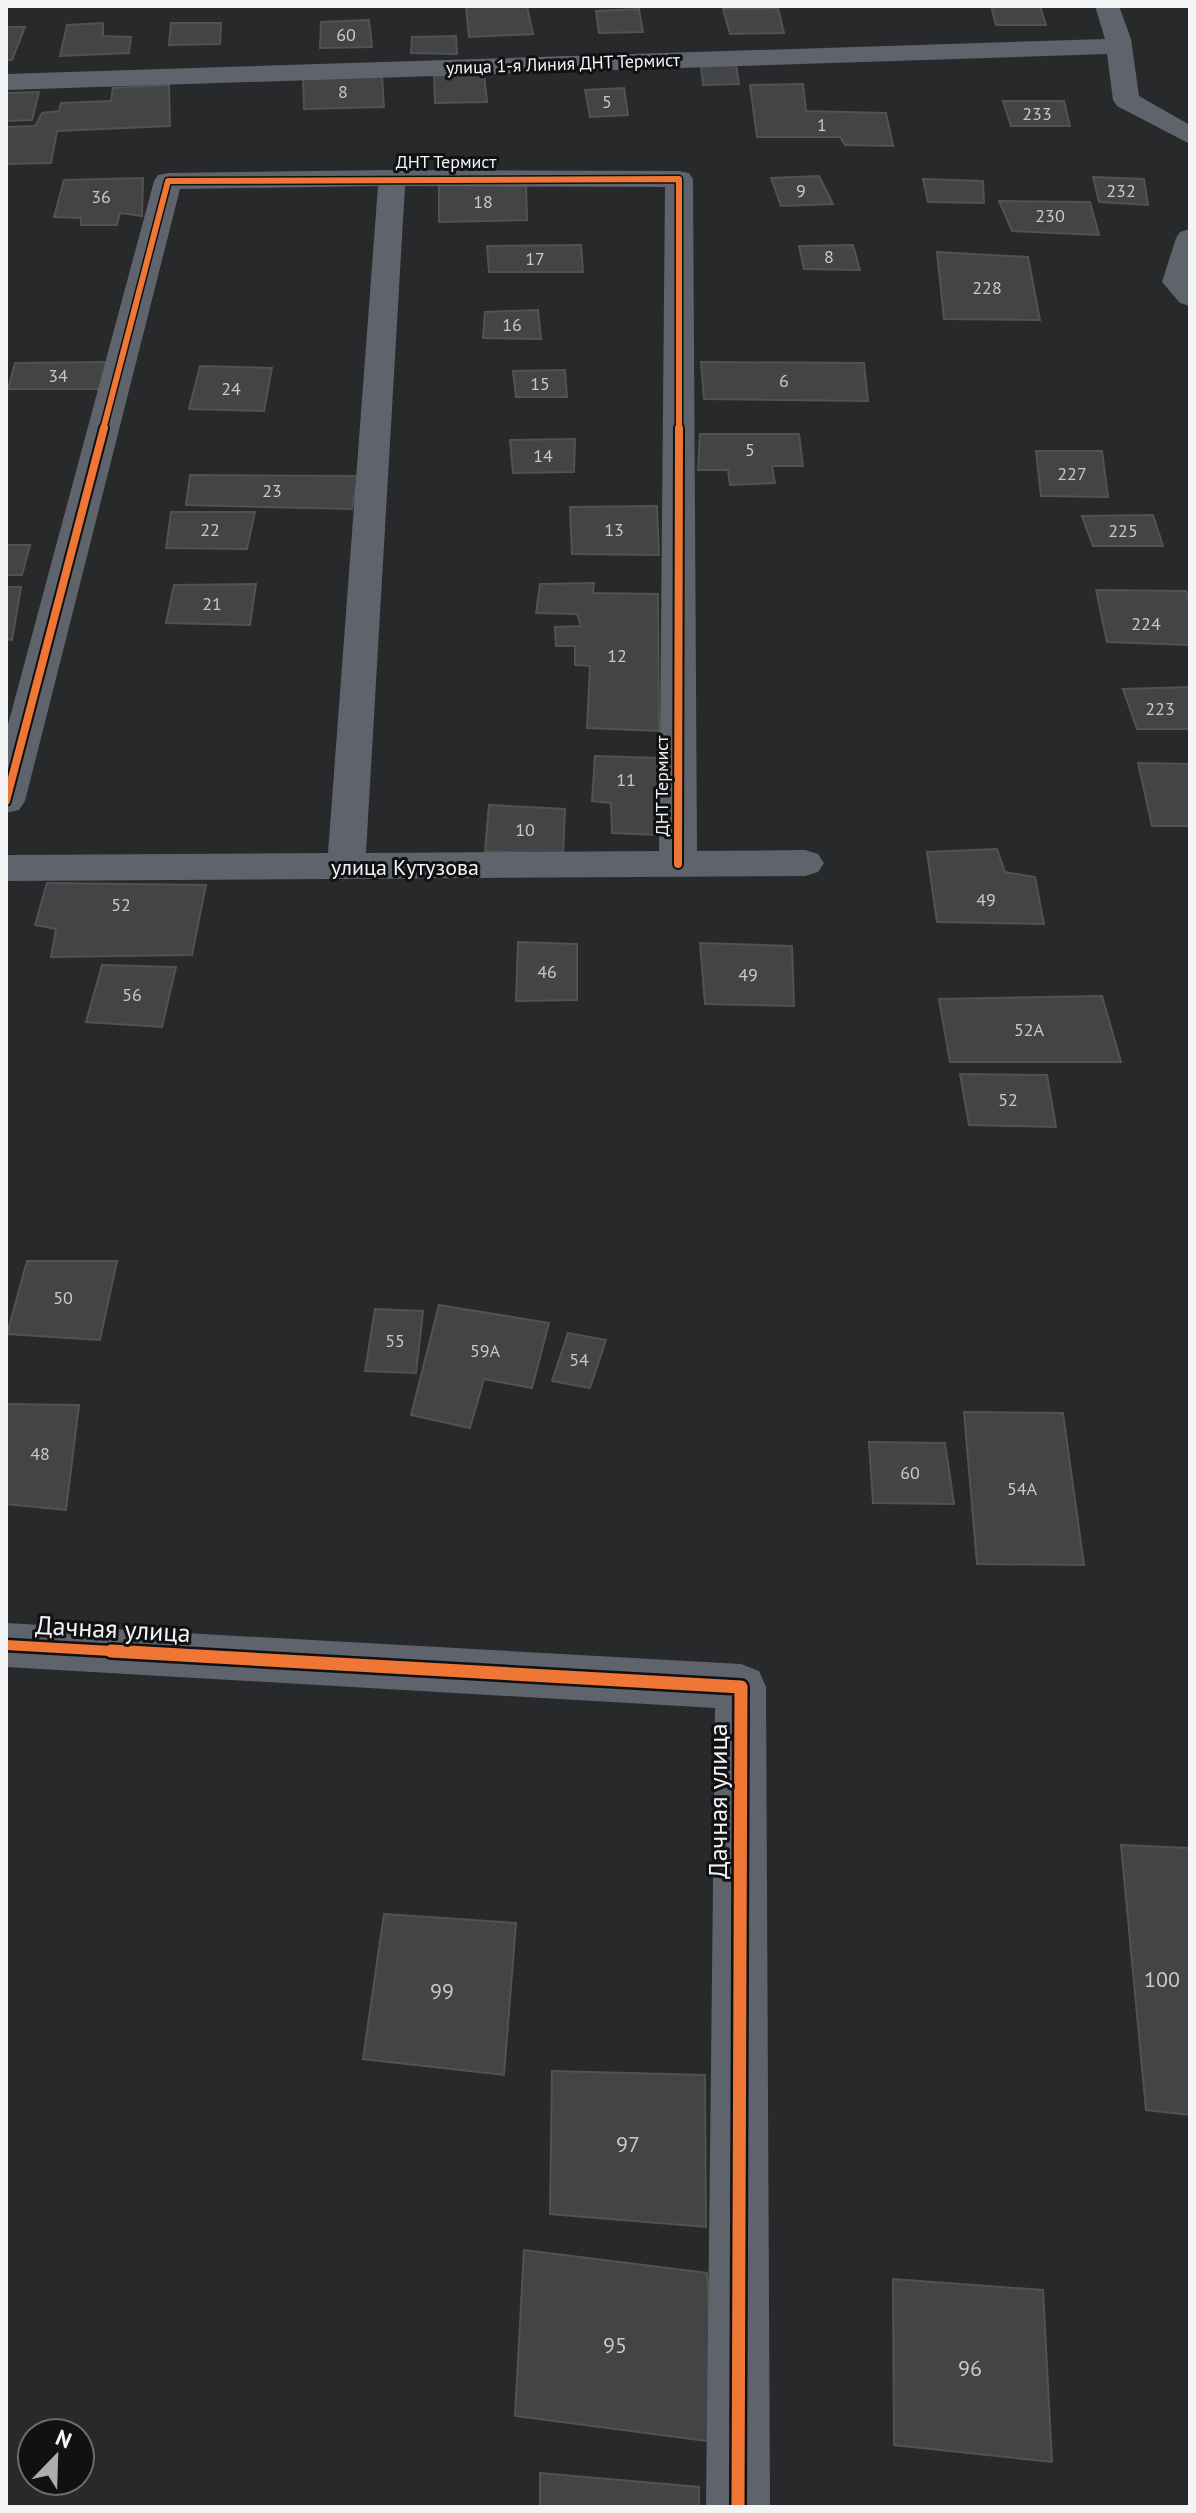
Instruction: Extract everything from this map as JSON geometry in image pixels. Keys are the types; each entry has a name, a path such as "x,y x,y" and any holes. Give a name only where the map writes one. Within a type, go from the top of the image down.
{"street":[{"path":"1107,6 1119,46 1126,100 1190,136"},
{"name":"улица 1-я Линия ДНТ Термист","path":"6,82 1119,46"},
{"path":"346,867 392,178"},
{"name":"ДНТ Термист","path":"6,801 168,181 679,179 678,864"},
{"path":"1190,238 1177,282 1190,297"},
{"name":"улица Кутузова","path":"6,868 805,863"},
{"name":"Дачная улица","path":"6,1645 741,1687 738,2507"}],"building":[{"path":"466,6 527,6 533,34 469,37"},
{"path":"991,6 1040,6 1046,25 996,25"},
{"path":"778,8 784,33 730,34 723,9"},
{"path":"639,9 643,32 599,33 596,11"},
{"path":"369,20 372,47 320,48 321,22"},
{"path":"103,23 103,36 131,37 129,53 60,56 67,25"},
{"path":"171,23 221,23 220,44 169,45"},
{"path":"6,27 25,27 12,60 6,60"},
{"path":"456,36 457,54 411,53 412,37"},
{"path":"736,64 739,84 703,85 701,65"},
{"path":"484,74 487,102 435,103 434,76"},
{"path":"382,75 384,107 304,109 303,77"},
{"path":"803,84 806,111 886,113 893,146 845,145 840,137 757,137 750,85"},
{"path":"169,85 170,126 57,131 51,163 6,164 6,127 35,126 42,113 59,111 61,103 111,101 113,88"},
{"path":"624,88 628,115 590,117 585,90"},
{"path":"39,92 32,120 6,121 6,93"},
{"path":"1003,101 1064,101 1070,126 1011,126"},
{"path":"819,176 833,204 781,206 771,178"},
{"path":"1093,177 1144,179 1148,205 1099,202"},
{"path":"143,178 142,216 120,213 117,225 81,225 81,218 54,217 64,180"},
{"path":"923,179 983,181 984,203 928,202"},
{"path":"526,183 527,220 439,222 439,184"},
{"path":"999,201 1090,202 1099,235 1012,231"},
{"path":"581,245 583,272 489,272 487,246"},
{"path":"853,245 860,270 804,269 799,246"},
{"path":"937,252 1028,257 1040,320 944,319"},
{"path":"538,310 541,339 483,338 485,312"},
{"path":"109,362 101,389 8,389 15,363"},
{"path":"701,362 864,363 868,401 704,399"},
{"path":"200,366 272,368 264,411 189,409"},
{"path":"565,370 567,397 516,397 513,371"},
{"path":"700,434 799,434 803,466 772,466 775,483 730,485 728,470 698,470"},
{"path":"575,439 574,472 513,473 510,440"},
{"path":"1036,451 1102,451 1108,497 1041,496"},
{"path":"190,475 358,476 352,509 186,505"},
{"path":"657,506 659,555 572,554 570,507"},
{"path":"171,512 255,512 247,549 166,548"},
{"path":"1153,515 1163,546 1093,546 1082,516"},
{"path":"6,545 30,545 22,575 6,575"},
{"path":"594,583 593,593 658,594 659,731 587,728 590,666 575,665 575,646 556,646 555,627 581,626 577,614 536,613 540,584"},
{"path":"256,584 250,625 166,623 174,585"},
{"path":"6,587 21,587 12,640 6,639"},
{"path":"1096,590 1186,591 1190,606 1190,645 1107,642"},
{"path":"1190,687 1190,729 1137,729 1123,689"},
{"path":"595,756 658,758 657,835 612,833 611,803 592,801"},
{"path":"1138,763 1190,764 1190,826 1152,826"},
{"path":"489,805 565,809 563,854 485,851"},
{"path":"997,849 1005,872 1035,877 1044,924 937,922 927,852"},
{"path":"47,883 206,885 192,955 51,957 56,929 35,925"},
{"path":"518,942 577,944 577,1000 516,1001"},
{"path":"700,943 792,946 794,1006 705,1004"},
{"path":"102,965 176,967 162,1027 86,1022"},
{"path":"1102,996 1121,1062 950,1062 939,999"},
{"path":"960,1074 1047,1075 1056,1127 969,1125"},
{"path":"27,1261 117,1261 100,1340 7,1334"},
{"path":"439,1305 549,1323 532,1388 484,1379 470,1428 411,1415"},
{"path":"375,1309 423,1311 416,1373 365,1371"},
{"path":"568,1333 606,1340 590,1388 552,1381"},
{"path":"6,1404 79,1405 66,1510 6,1504"},
{"path":"964,1412 1063,1413 1084,1565 977,1564"},
{"path":"869,1442 945,1443 954,1504 873,1503"},
{"path":"1121,1845 1190,1848 1190,2115 1146,2110"},
{"path":"384,1914 516,1923 504,2075 363,2059"},
{"path":"552,2071 705,2075 706,2227 550,2214"},
{"path":"524,2250 707,2273 715,2442 515,2416"},
{"path":"893,2279 1043,2290 1052,2462 894,2445"},
{"path":"540,2473 699,2487 699,2507 540,2507"}],"cycle path":[{"path":"6,801 168,181 679,179 678,864"},
{"path":"6,1645 741,1687 738,2507"}]}
